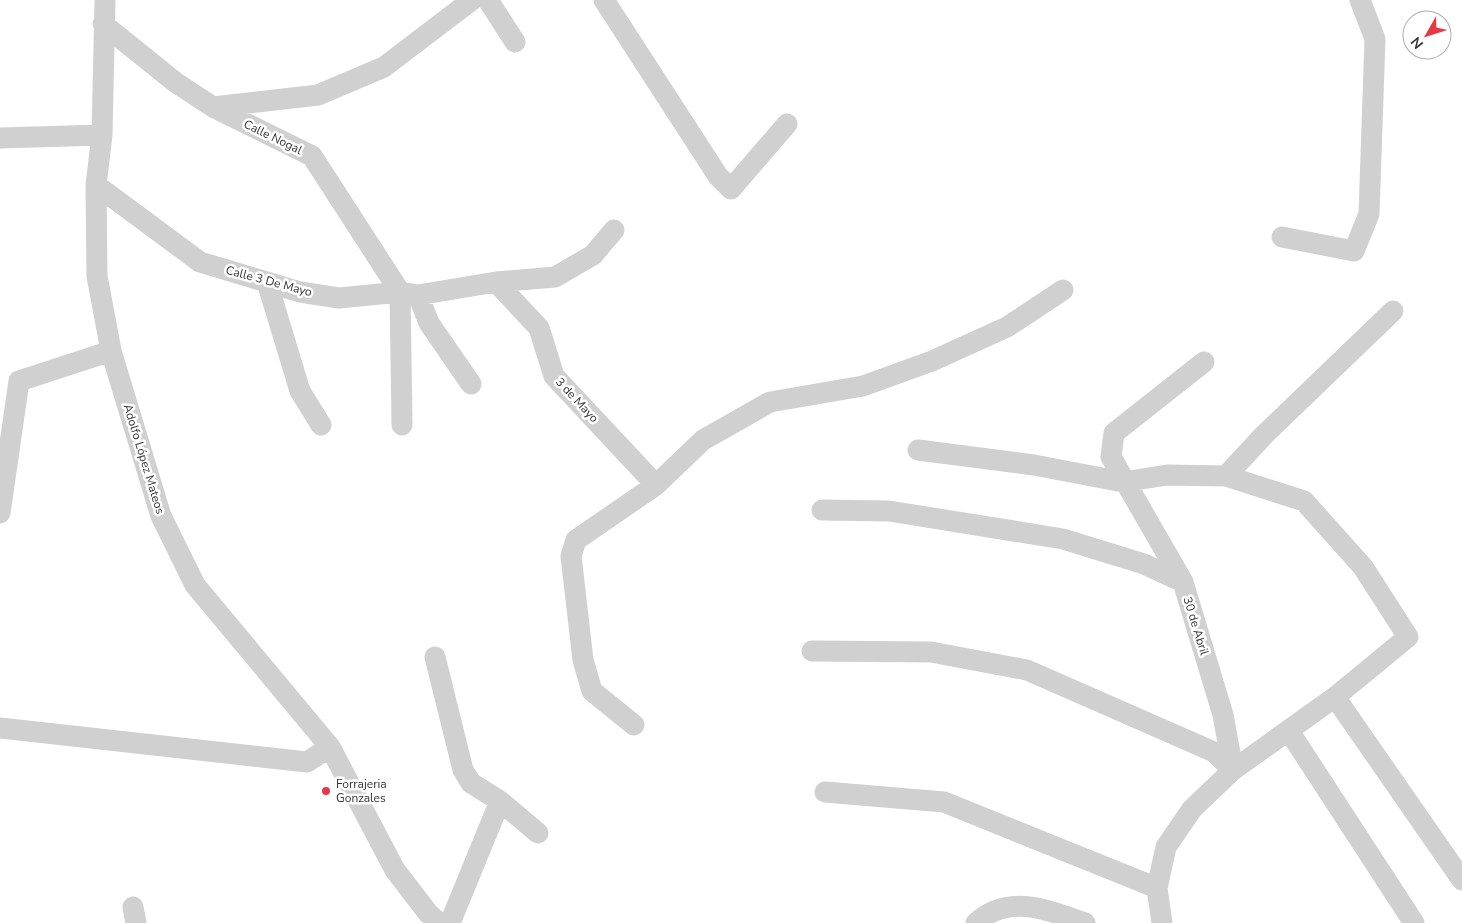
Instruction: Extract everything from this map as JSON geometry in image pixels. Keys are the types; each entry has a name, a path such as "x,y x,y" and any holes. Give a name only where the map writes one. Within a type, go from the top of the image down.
{"street":[{"name":"Adolfo López Mateos","path":"105,0 102,135 96,185 97,276 111,351 160,516 195,585 330,747 395,870 438,923"},
{"path":"213,107 318,96 384,68 472,0"},
{"path":"488,0 515,42"},
{"path":"604,0 718,176 731,188 787,124"},
{"path":"1282,237 1354,251 1369,214 1375,39 1360,0"},
{"name":"Calle Nogal","path":"103,24 175,82 213,107 312,156 471,384"},
{"path":"0,138 102,135"},
{"name":"Calle 3 De Mayo","path":"96,185 200,262 300,292 339,298 409,293 554,277 593,255 614,230"},
{"path":"267,282 300,391 321,425"},
{"name":"3 de Mayo","path":"496,282 539,328 554,376 656,484"},
{"path":"634,725 592,691 583,660 571,556 576,540 656,484 703,440 770,402 863,386 932,361 1007,327 1063,290"},
{"path":"402,425 409,293"},
{"path":"1226,476 1264,435 1393,311"},
{"path":"0,513 6,430 18,381 111,351"},
{"name":"30 de Abril","path":"1204,362 1114,433 1111,458 1123,482 1183,582 1223,715 1233,770"},
{"path":"918,450 1034,465 1123,482 1167,474 1226,476 1304,501 1363,567 1408,637 1335,697 1233,770 1192,809 1166,847 1157,888 1162,923"},
{"path":"822,510 889,510 1063,539 1144,564 1183,582"},
{"path":"812,651 931,652 1027,670 1214,752 1233,770"},
{"path":"435,657 463,770 471,783 500,801 538,833"},
{"path":"1335,697 1462,880"},
{"path":"0,728 307,762 330,747"},
{"path":"1288,731 1414,923"},
{"path":"824,792 944,802 1157,888"},
{"path":"450,923 500,801"},
{"path":"976,923 989,911 1014,906 1048,910 1085,923"}],"place":[{"name":"Forrajeria Gonzales","path":"326,791"}]}
